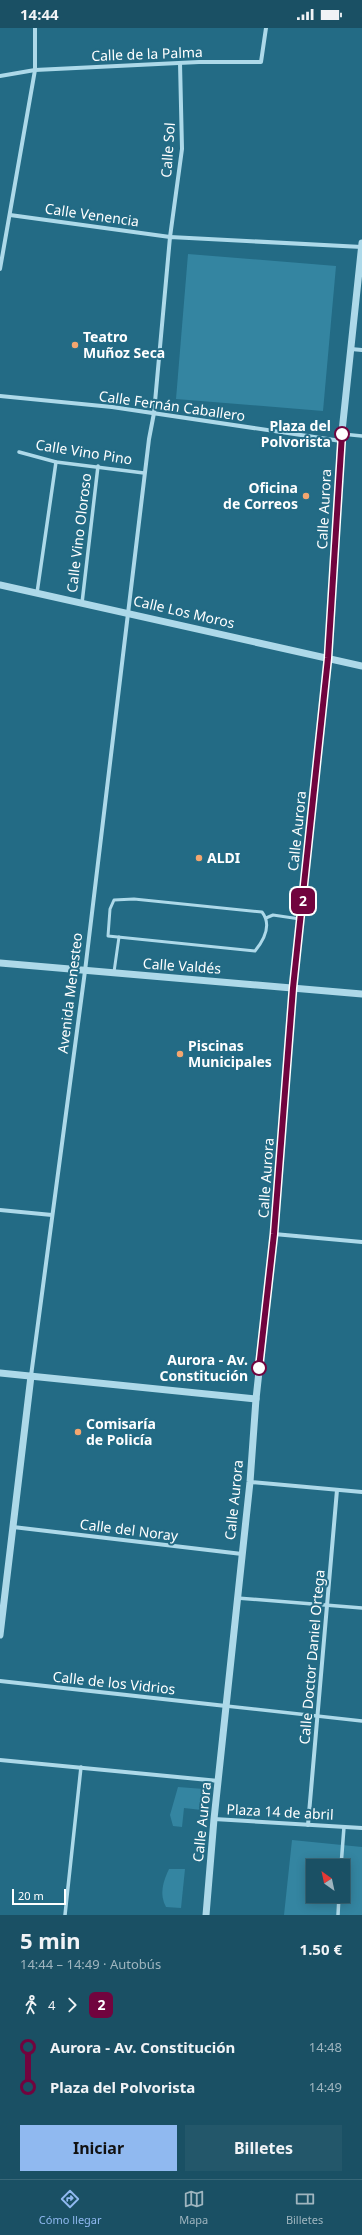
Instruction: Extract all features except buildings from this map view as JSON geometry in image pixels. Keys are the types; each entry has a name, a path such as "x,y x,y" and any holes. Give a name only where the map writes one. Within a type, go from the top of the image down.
{"street":[{"path":"0,269 35,70 35,28"},
{"name":"Calle de la Palma","path":"0,76 35,70 180,63 261,62 266,28"},
{"name":"Calle Sol","path":"154,413 170,237 182,149 180,63"},
{"name":"Calle Venencia","path":"10,215 170,237 362,247"},
{"path":"362,243 341,438 362,436"},
{"path":"351,349 362,350"},
{"name":"Calle Fernán Caballero","path":"0,396 154,413 341,438"},
{"name":"Avenida Menesteo","path":"31,1376 85,971 144,474 154,413"},
{"name":"Calle Aurora","path":"206,1915 214,1819 250,1482 256,1399 274,1234 293,988 328,658 341,438"},
{"name":"Calle Vino Pino","path":"19,452 56,462 98,466 144,474"},
{"path":"37,593 56,462"},
{"name":"Calle Vino Oloroso","path":"82,602 98,466"},
{"name":"Calle Los Moros","path":"0,585 82,602 362,666"},
{"name":"Calle Valdés","path":"0,963 113,974 362,994"},
{"path":"0,1210 52,1214"},
{"path":"274,1234 362,1242"},
{"path":"0,1373 256,1399"},
{"path":"0,1635 31,1376"},
{"path":"250,1482 362,1492"},
{"name":"Calle Doctor Daniel Ortega","path":"308,1825 337,1490"},
{"name":"Calle del Noray","path":"13,1527 242,1554"},
{"path":"237,1598 362,1608"},
{"name":"Calle de los Vidrios","path":"0,1681 226,1706"},
{"path":"226,1706 362,1721"},
{"path":"0,1760 219,1781"},
{"path":"65,1915 81,1767"},
{"name":"Plaza 14 de abril","path":"214,1819 362,1828"},
{"name":"Plaza 14 de abril","path":"342,1859 344,1827"},
{"path":"338,1915 339,1903"}],"lane":[{"path":"134,899 262,912 266,918 265,939 255,950 108,936 110,909 114,900 134,899"},
{"path":"266,918 273,915 301,919"},
{"path":"113,974 119,937"}],"shaded area":[{"name":"Plaza del Polvorista","path":"188,254 336,266 323,411 176,399"},
{"path":"178,1787 204,1789 202,1810 184,1808 182,1827 173,1826 170,1815"},
{"path":"292,1840 362,1847 362,1915 284,1915"},
{"path":"169,1869 185,1869 181,1908 166,1907 164,1902 162,1893"}],"bus line":[{"name":"2","path":"259,1368 274,1234 293,988 328,658 342,434"}],"place":[{"name":"Teatro Muñoz Seca","path":"75,345"},
{"name":"Plaza del Polvorista","path":"342,434"},
{"name":"Oficina de Correos","path":"306,496"},
{"name":"ALDI","path":"199,858"},
{"name":"Piscinas Municipales","path":"180,1054"},
{"name":"Aurora - Av. Constitución","path":"259,1368"},
{"name":"Comisaría de Policía","path":"78,1432"}]}
